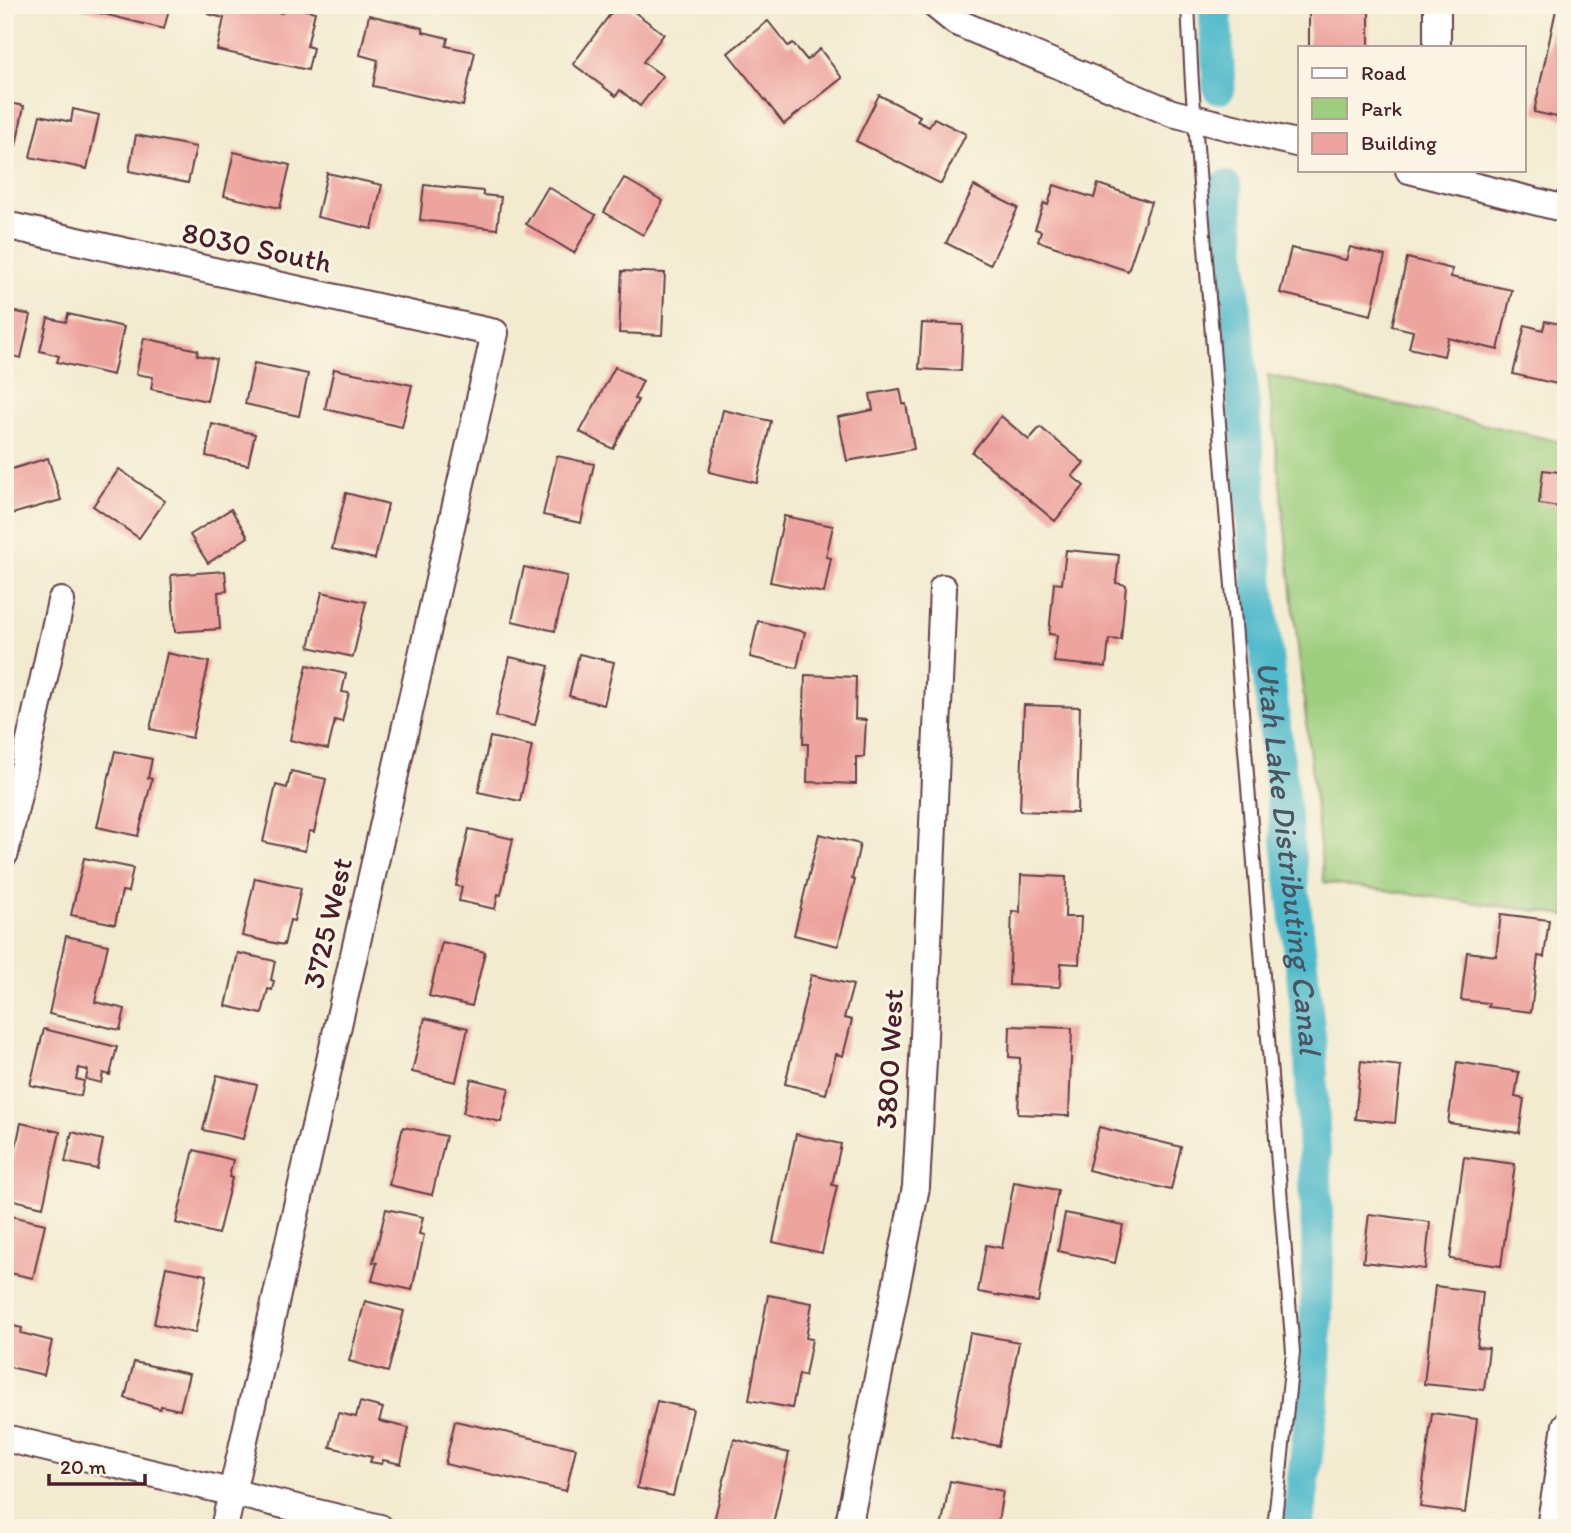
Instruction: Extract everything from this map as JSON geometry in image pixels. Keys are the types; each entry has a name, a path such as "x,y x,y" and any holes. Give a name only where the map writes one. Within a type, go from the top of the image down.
{"street":[{"path":"935,5 956,22 1171,113 1298,144"},
{"path":"1437,5 1437,46"},
{"path":"1426,172 1566,209"},
{"name":"8030 South","path":"5,225 495,333"},
{"name":"3725 West","path":"224,1528 495,333"},
{"name":"3800 West","path":"848,1528 916,1187 943,588"},
{"path":"5,853 61,601"},
{"path":"1550,1528 1566,1425"},
{"path":"5,1438 380,1528"}],"lane":[{"path":"1188,5 1293,1352 1274,1528"}],"green space":[{"path":"1268,375 1566,443 1566,915 1324,882"}],"building":[{"path":"68,5 170,5 164,29"},
{"path":"210,5 267,5 266,9 282,13 284,5 315,12 307,46 313,48 308,70 217,50 224,18 208,14"},
{"path":"617,5 625,5 664,34 643,62 663,76 640,106 620,90 616,96 573,64"},
{"path":"1309,5 1369,5 1369,46 1309,46"},
{"path":"1557,5 1566,5 1566,119 1534,112"},
{"path":"369,15 423,28 423,32 448,38 446,46 475,52 463,106 373,86 378,60 360,55"},
{"path":"768,21 788,46 793,43 807,60 820,49 842,78 784,124 728,53"},
{"path":"879,95 920,116 917,121 929,127 934,118 966,134 941,184 856,141"},
{"path":"5,102 24,106 16,145 5,143"},
{"path":"73,109 99,115 87,169 30,157 40,115 71,122"},
{"path":"136,135 196,147 188,183 129,171"},
{"path":"234,152 290,165 280,208 224,196"},
{"path":"327,173 382,185 372,229 317,217"},
{"path":"624,178 663,201 643,235 604,212"},
{"path":"1098,184 1151,202 1128,271 1038,241 1041,231 1035,229 1044,203 1048,205 1054,185 1094,198"},
{"path":"424,185 483,191 483,195 501,197 497,229 420,220"},
{"path":"974,186 1018,208 990,265 946,243"},
{"path":"548,187 596,215 574,253 526,224"},
{"path":"1350,247 1385,256 1371,315 1280,293 1291,248 1346,260"},
{"path":"1407,258 1452,269 1451,277 1512,290 1498,350 1448,338 1444,356 1409,348 1413,331 1392,326"},
{"path":"622,271 665,273 662,335 619,333"},
{"path":"7,310 31,315 21,358 5,354"},
{"path":"68,314 124,327 113,375 57,362 59,356 40,351 48,318 66,322"},
{"path":"1545,321 1566,325 1566,386 1513,374 1525,325 1543,330"},
{"path":"922,323 963,325 961,371 919,369"},
{"path":"144,338 198,350 197,355 216,359 207,401 151,389 153,377 136,374"},
{"path":"254,363 308,374 299,416 245,404"},
{"path":"615,367 643,381 634,399 638,400 613,449 580,432"},
{"path":"334,369 412,385 402,427 325,409"},
{"path":"900,389 903,404 906,404 914,449 847,461 838,417 873,410 870,394"},
{"path":"723,410 771,421 757,483 709,472"},
{"path":"1001,416 1029,440 1040,427 1084,463 1072,476 1084,486 1055,521 972,452"},
{"path":"212,424 255,434 248,465 206,456"},
{"path":"557,456 594,464 581,523 543,515"},
{"path":"48,458 61,500 5,516 5,471"},
{"path":"119,469 165,501 139,538 93,506"},
{"path":"1543,470 1566,473 1566,508 1539,504"},
{"path":"346,493 388,504 375,559 332,549"},
{"path":"231,509 248,537 208,563 190,535"},
{"path":"784,516 833,526 826,557 831,558 824,593 770,582"},
{"path":"1066,550 1119,555 1116,583 1126,585 1121,640 1109,639 1106,667 1054,662 1057,635 1049,634 1054,583 1062,584"},
{"path":"524,567 567,576 555,631 512,621"},
{"path":"225,571 227,591 218,592 220,629 175,632 171,575"},
{"path":"322,592 366,602 353,657 309,647"},
{"path":"758,621 805,632 797,668 750,657"},
{"path":"167,653 209,662 192,738 150,729"},
{"path":"579,654 614,662 604,705 569,696"},
{"path":"510,657 549,666 535,725 496,716"},
{"path":"307,665 346,674 342,692 349,693 342,722 335,720 328,749 290,740"},
{"path":"805,675 856,677 855,719 866,720 864,757 856,757 856,784 807,782 808,744 803,744"},
{"path":"1024,705 1080,707 1077,813 1020,811"},
{"path":"490,737 532,746 520,801 478,792"},
{"path":"115,751 152,759 148,778 152,779 138,836 97,827"},
{"path":"291,771 326,779 314,832 309,831 305,851 263,842 276,785 287,788"},
{"path":"469,829 513,839 501,895 498,894 495,909 459,901 462,887 456,886"},
{"path":"819,834 860,844 852,879 855,880 838,946 794,935"},
{"path":"84,858 133,868 128,892 122,891 115,924 71,915"},
{"path":"1021,875 1066,877 1065,917 1081,917 1079,964 1061,963 1060,987 1009,985 1012,911 1020,912"},
{"path":"255,878 301,888 294,921 290,920 284,945 242,936"},
{"path":"1501,914 1549,920 1544,957 1538,956 1531,1012 1488,1007 1489,1003 1461,1000 1467,952 1496,956"},
{"path":"66,936 108,945 95,1002 125,1009 120,1030 49,1014"},
{"path":"442,942 485,952 472,1006 429,996"},
{"path":"238,953 275,961 272,990 268,989 262,1014 226,1006"},
{"path":"811,975 853,985 844,1018 852,1020 843,1056 836,1054 826,1094 785,1084"},
{"path":"425,1018 468,1028 456,1082 412,1072"},
{"path":"1010,1026 1072,1028 1069,1116 1018,1114 1020,1058 1009,1057"},
{"path":"44,1029 117,1047 110,1075 103,1073 101,1083 86,1079 88,1070 79,1068 76,1079 84,1081 81,1096 30,1085"},
{"path":"1361,1061 1401,1066 1395,1123 1355,1119"},
{"path":"1457,1062 1519,1072 1515,1097 1524,1099 1519,1133 1448,1123"},
{"path":"217,1075 257,1085 243,1139 203,1130"},
{"path":"471,1079 509,1088 501,1122 463,1113"},
{"path":"21,1123 60,1132 43,1207 5,1198 9,1173 5,1171 8,1159 13,1160"},
{"path":"403,1127 446,1136 432,1195 389,1185"},
{"path":"1099,1127 1181,1147 1171,1190 1088,1170"},
{"path":"72,1132 103,1140 97,1169 65,1162"},
{"path":"796,1134 841,1144 832,1185 837,1186 822,1253 773,1242"},
{"path":"194,1150 233,1160 229,1177 232,1178 218,1234 176,1223"},
{"path":"1464,1157 1515,1164 1501,1266 1450,1259"},
{"path":"1014,1182 1058,1190 1038,1302 978,1292 986,1245 1002,1248"},
{"path":"386,1209 423,1217 419,1234 424,1235 412,1290 372,1281 377,1263 373,1262"},
{"path":"1065,1213 1123,1225 1115,1263 1058,1251"},
{"path":"1369,1214 1430,1222 1425,1269 1363,1262"},
{"path":"11,1216 45,1224 33,1278 5,1272 5,1241"},
{"path":"166,1267 207,1275 195,1333 154,1324"},
{"path":"1435,1286 1483,1292 1477,1347 1489,1348 1484,1390 1424,1384"},
{"path":"768,1295 812,1303 806,1338 812,1339 805,1376 799,1374 792,1408 749,1400"},
{"path":"365,1301 404,1311 388,1372 349,1361"},
{"path":"5,1324 22,1328 21,1333 52,1341 44,1375 5,1366"},
{"path":"970,1333 1019,1342 999,1446 951,1437"},
{"path":"134,1362 189,1374 180,1410 161,1406 160,1409 125,1398"},
{"path":"657,1401 693,1409 673,1496 637,1488"},
{"path":"360,1402 383,1408 379,1421 409,1428 401,1464 383,1460 382,1464 370,1462 372,1457 330,1447 338,1413 356,1417"},
{"path":"1432,1413 1477,1419 1465,1513 1420,1507"},
{"path":"455,1421 576,1448 566,1491 445,1464"},
{"path":"734,1439 789,1453 772,1528 725,1528 713,1525"},
{"path":"950,1481 1003,1491 997,1528 941,1528"}],"waterway":[{"name":"Utah Lake Distributing Canal","path":"1215,5 1219,88"},
{"name":"Utah Lake Distributing Canal","path":"1225,187 1257,571 1310,1040 1318,1248 1314,1390 1298,1528"}]}
